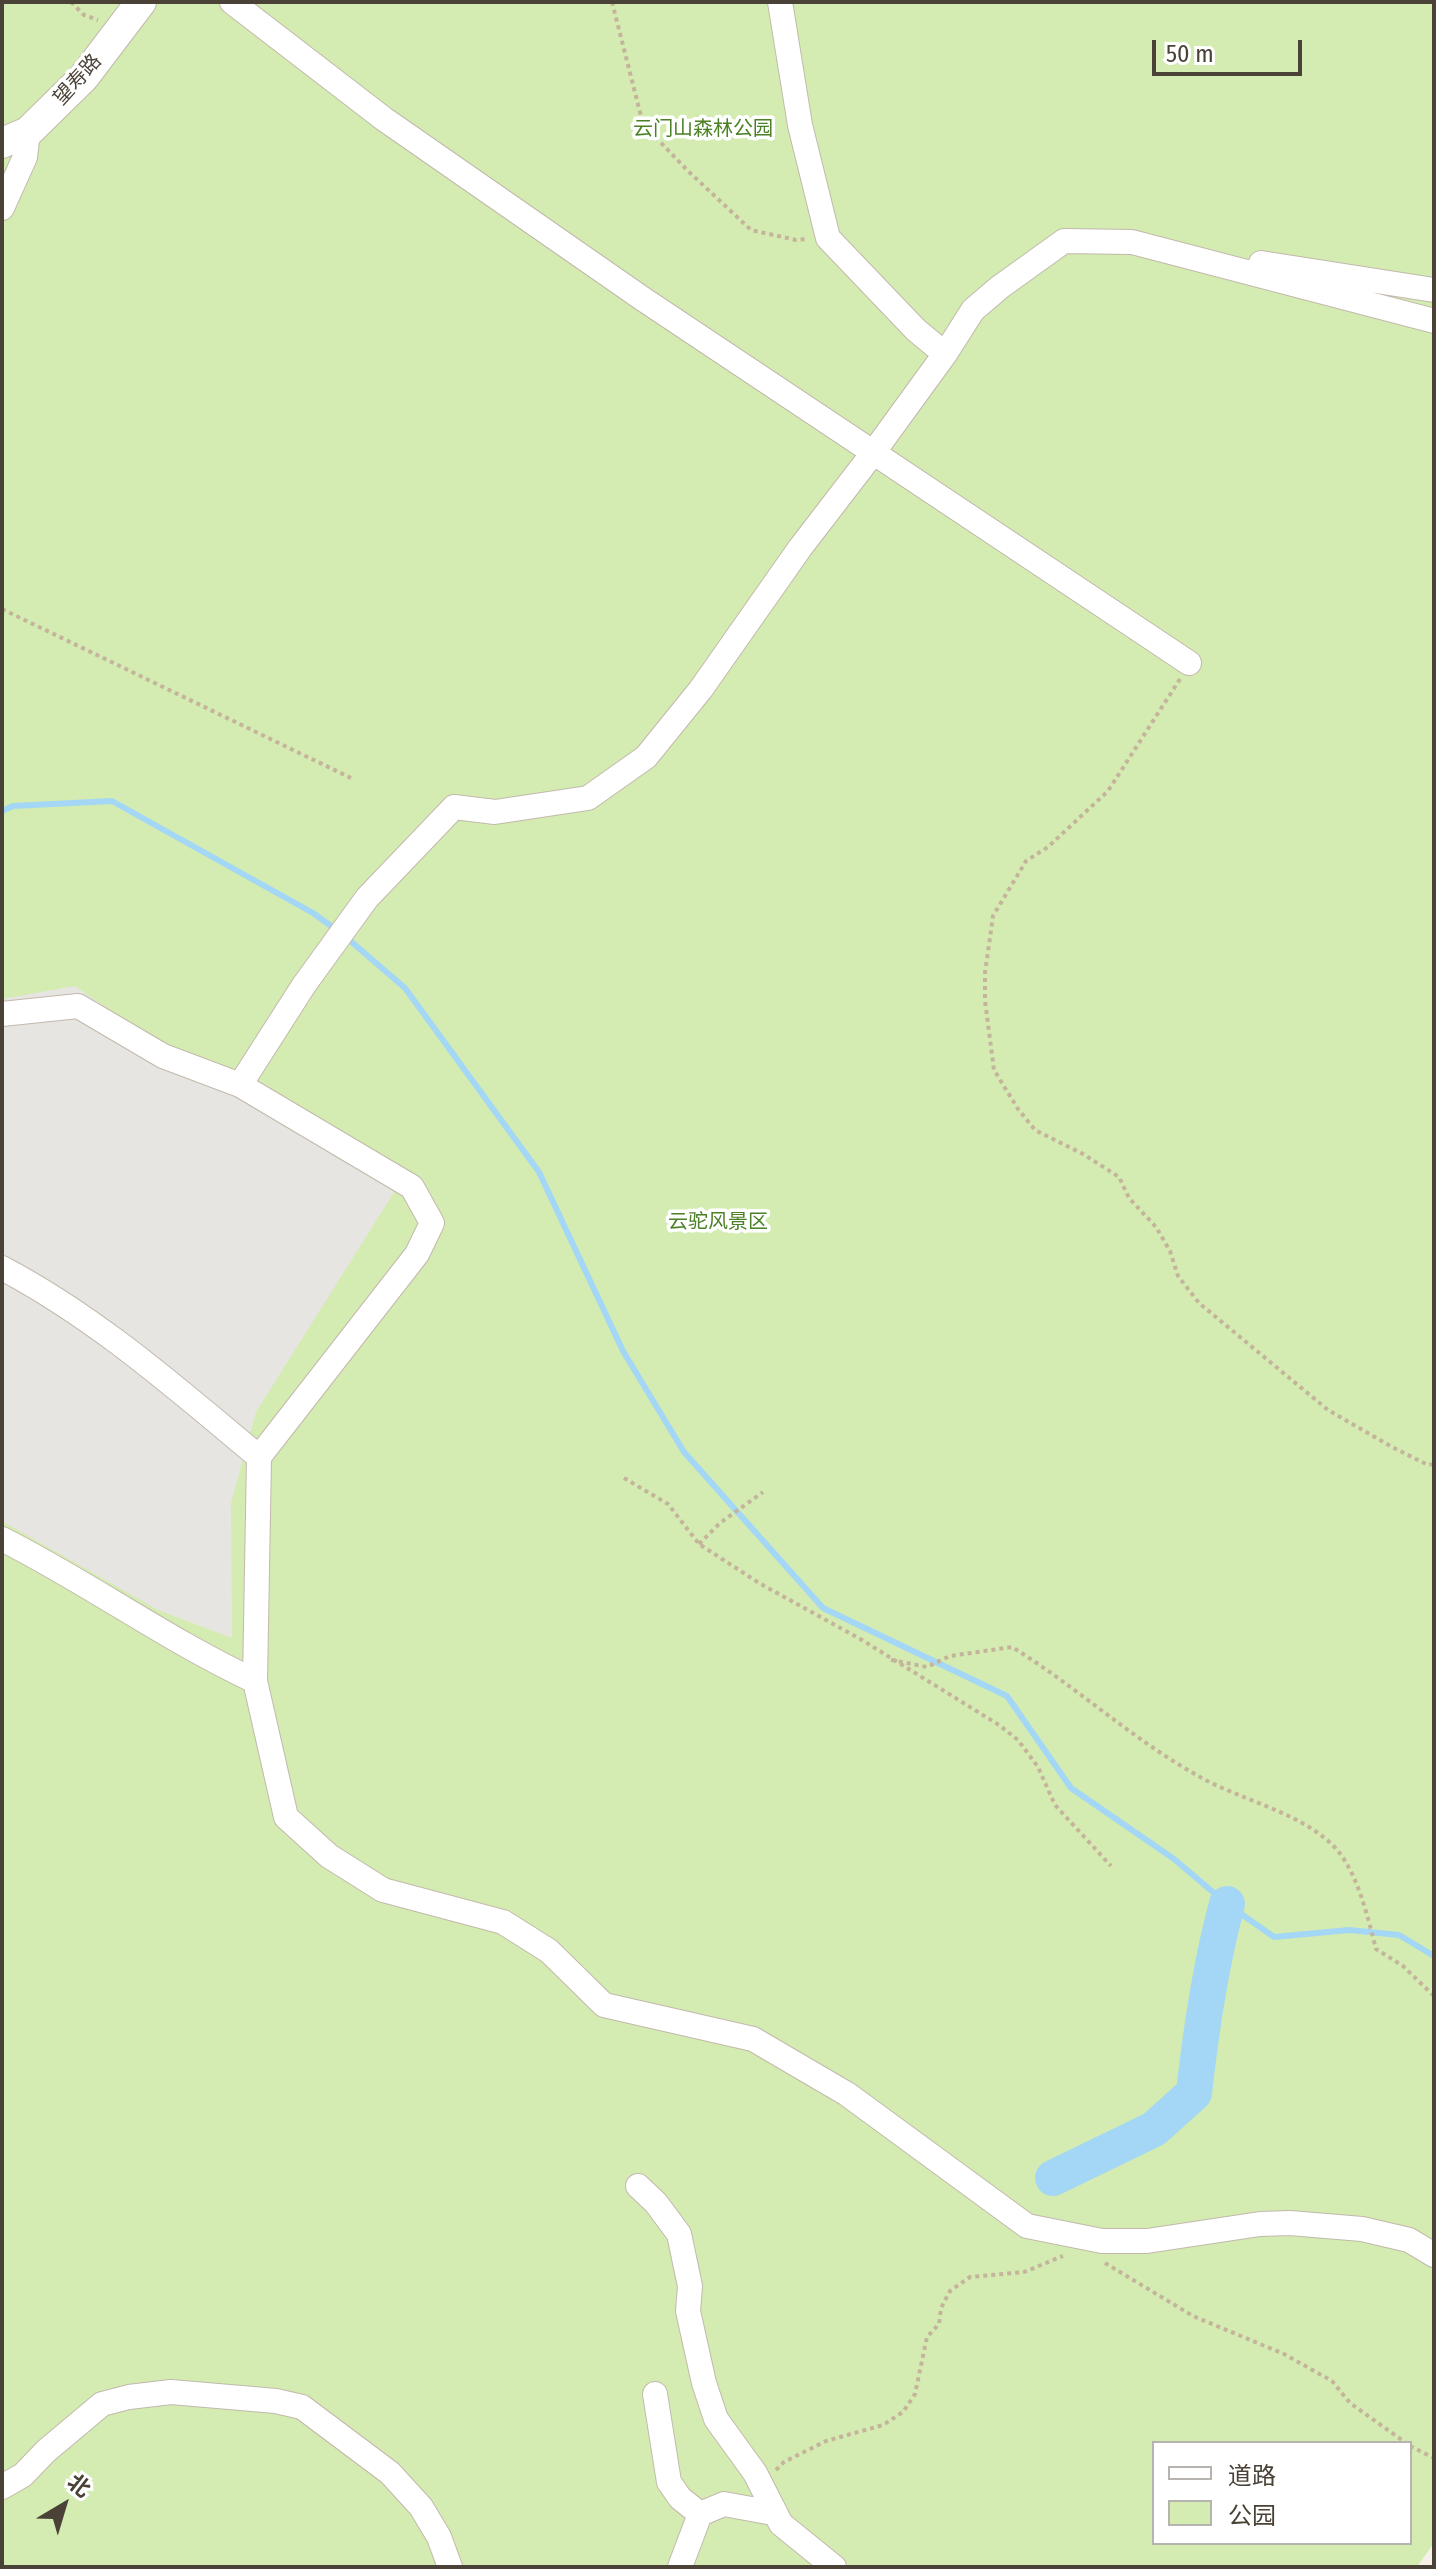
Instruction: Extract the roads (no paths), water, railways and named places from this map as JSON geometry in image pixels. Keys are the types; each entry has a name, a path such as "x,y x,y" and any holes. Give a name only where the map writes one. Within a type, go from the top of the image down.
{"street":[{"name":"望寿路","path":"15,138 84,77 141,2"},
{"path":"232,2 384,119 643,299 1189,663"},
{"path":"780,2 800,125 828,238 916,330 945,354"},
{"path":"2,208 25,157 15,138"},
{"path":"240,1085 304,985 367,898 454,807 495,812 588,798 646,757 701,689 800,548 945,354 973,310 1064,241 1132,242 1434,321"},
{"path":"1190,256 1280,265 1434,290"},
{"path":"2,1014 78,1006 163,1056 240,1085 412,1187 432,1223 417,1254 259,1457 255,1681 286,1817 329,1856 383,1890 503,1922 549,1951 604,2005 753,2039 847,2094 1027,2226 1102,2241 1147,2241 1260,2224 1290,2223 1362,2229 1409,2240 1434,2255"},
{"path":"2,1268 46,1291 129,1349 259,1457"},
{"path":"2,1539 58,1568 202,1656 255,1681"},
{"path":"638,2186 656,2203 679,2234 690,2286 688,2311 704,2383 716,2419 760,2485 781,2524 834,2567"},
{"path":"2,2487 23,2475 46,2451 102,2404 171,2392 276,2401 302,2407 390,2473 421,2507 439,2537 450,2567"},
{"path":"655,2394 669,2482 680,2498 700,2514"},
{"path":"680,2567 700,2514 724,2504 773,2513"}],"waterway":[{"path":"2,811 13,806 112,801 313,913 338,931"},
{"path":"347,938 405,988 539,1172 623,1351 684,1452 823,1608 1007,1696 1071,1788 1174,1859 1227,1904 1274,1937 1349,1930 1399,1935 1434,1956"},
{"path":"1053,2178 1154,2129 1194,2093 1207,1998 1227,1904"}],"park label":[{"name":"云门山森林公园","path":"703,129"},
{"name":"云驼风景区","path":"718,1222"}]}
